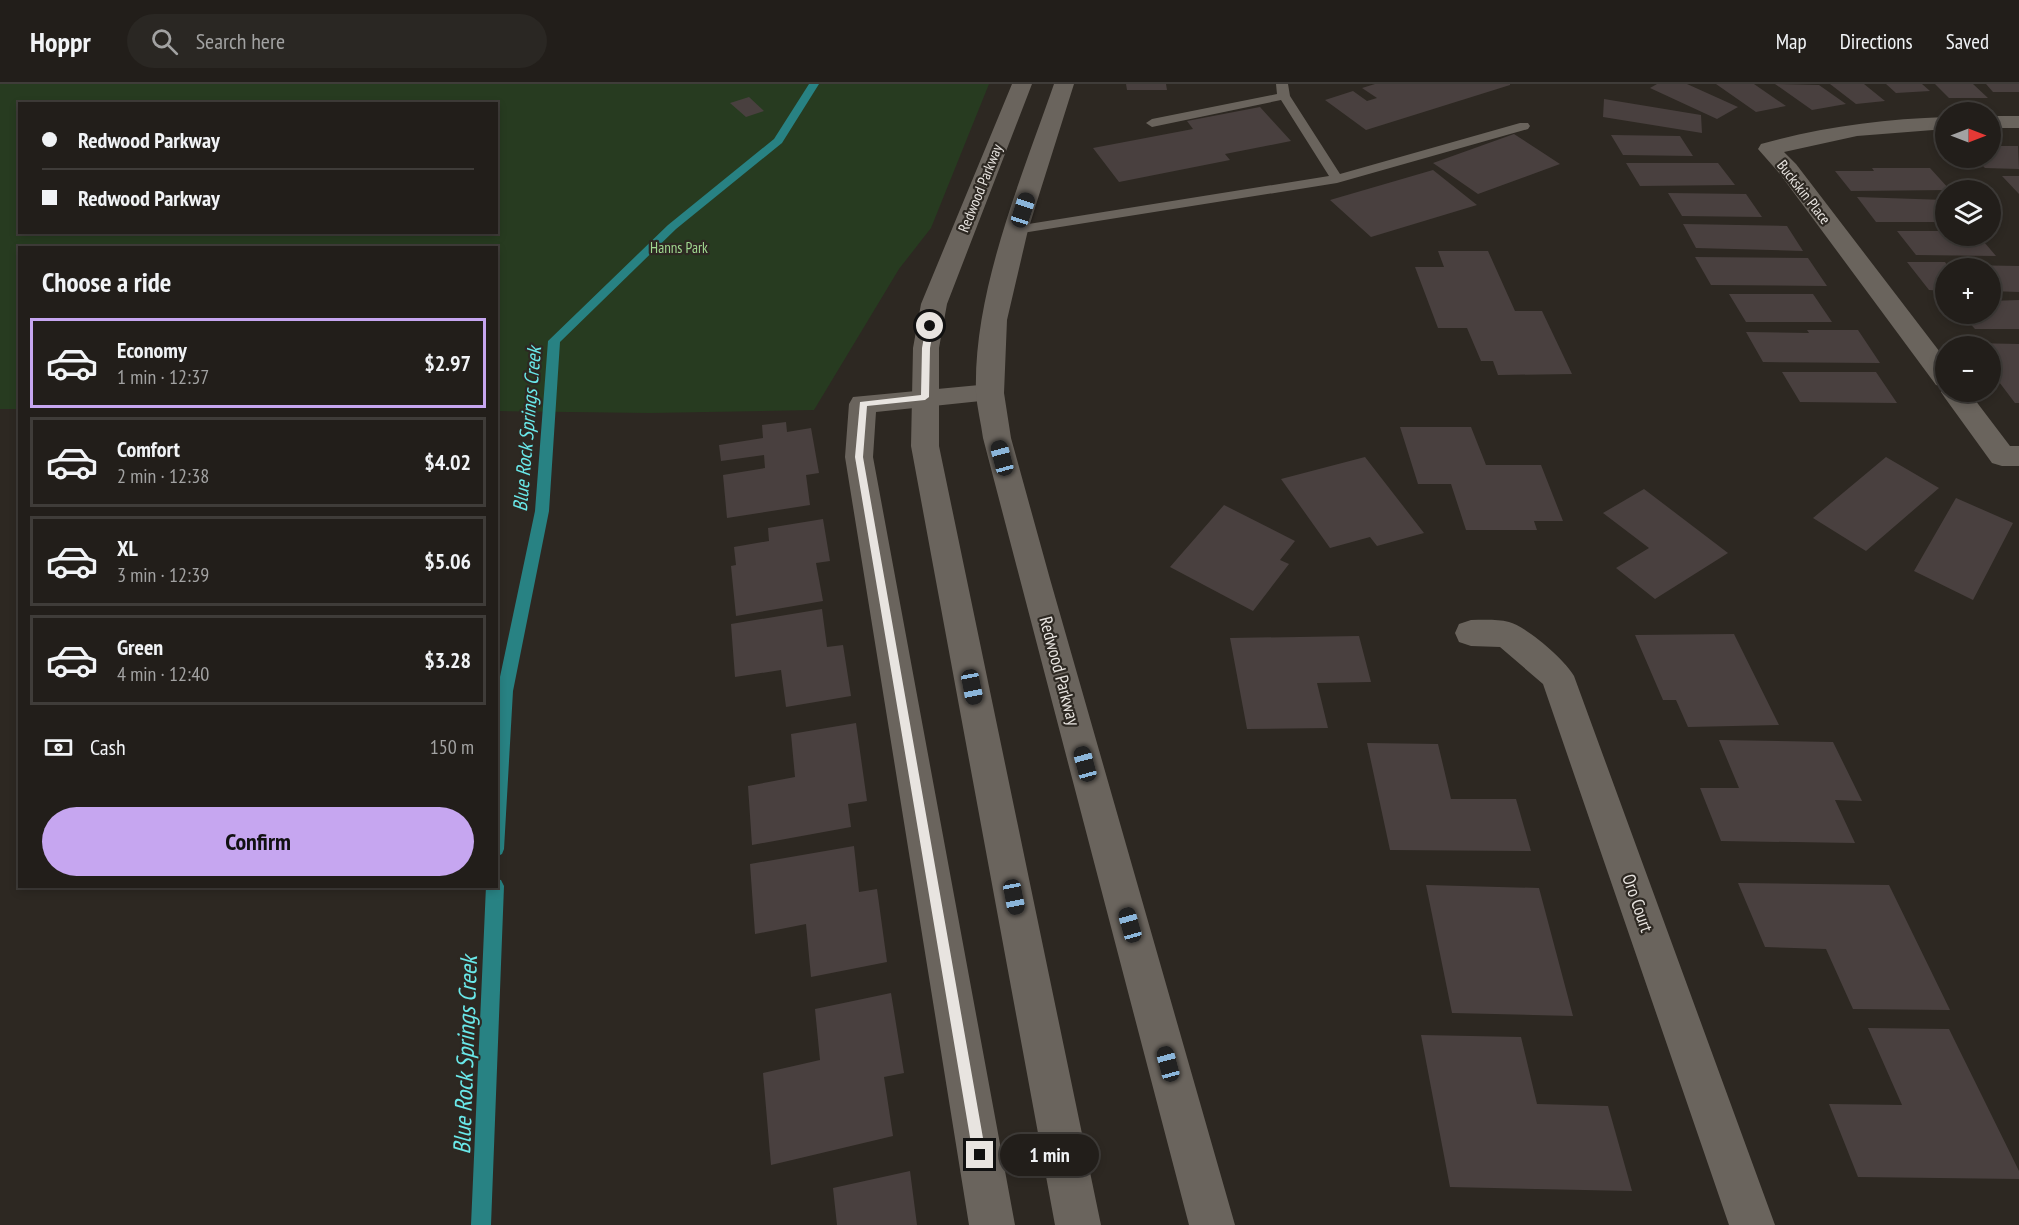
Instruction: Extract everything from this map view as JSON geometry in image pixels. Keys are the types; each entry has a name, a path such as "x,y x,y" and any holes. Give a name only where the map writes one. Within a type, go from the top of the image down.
{"main road":[{"name":"Redwood Parkway","path":"1022,84 934,304 926,348 924,446 1078,1225"},
{"name":"Redwood Parkway","path":"1064,84 1016,230 994,320 990,393 997,438 1034,579 1212,1225"},
{"path":"2001,122 2019,122"},
{"name":"Buckskin Place","path":"1935,124 1863,130 1792,142 1769,149 1788,169 1935,364"},
{"path":"990,393 863,404 859,457 992,1225"},
{"path":"1962,402 2002,456 2019,456"},
{"name":"Oro Court","path":"1471,633 1507,634 1557,676 1752,1225"}],"lane":[{"path":"1152,123 1283,90 1337,179"},
{"path":"1016,230 1337,179 1524,126"}],"green space":[{"name":"Hanns Park","path":"0,84 989,84 931,228 899,269 814,410 650,413 498,411 498,246 18,246 18,409 0,409"}],"building":[{"path":"1126,84 1166,84 1167,90 1127,90"},
{"path":"1375,84 1510,85 1366,130 1325,100 1353,91 1367,101 1377,98 1362,88"},
{"path":"1657,84 1687,84 1738,107 1717,119 1650,88"},
{"path":"1716,84 1754,84 1786,106 1756,112"},
{"path":"1775,84 1819,85 1846,104 1812,110"},
{"path":"1830,84 1864,84 1885,101 1856,104"},
{"path":"1886,84 1922,84 1930,91 1896,93"},
{"path":"1935,84 1973,84 1988,98 1949,98"},
{"path":"1986,84 2019,84 2019,92 1993,92"},
{"path":"749,97 764,111 746,117 730,103"},
{"path":"1604,99 1701,115 1702,133 1603,117"},
{"path":"1260,107 1291,141 1225,154 1230,160 1119,182 1093,148 1193,129 1187,121"},
{"path":"1514,134 1560,164 1478,194 1433,163"},
{"path":"1611,135 1680,136 1693,156 1623,155"},
{"path":"2001,146 2018,146 2019,169 1985,168 2001,168"},
{"path":"1626,163 1718,163 1735,185 1640,186"},
{"path":"1872,168 1930,168 1941,180 1935,180 1935,190 1851,191 1835,171 1874,171"},
{"path":"1433,170 1477,205 1371,237 1330,200"},
{"path":"2002,176 2019,176 2019,194"},
{"path":"1668,193 1746,194 1762,217 1682,216"},
{"path":"1857,197 1935,200 1935,222 1876,222"},
{"path":"1683,224 1787,226 1803,251 1696,248"},
{"path":"1897,231 1935,231 1935,246 1988,246 1996,256 1916,255"},
{"path":"1438,251 1488,251 1515,311 1542,311 1572,374 1498,375 1493,361 1481,361 1467,328 1438,328 1415,267 1444,267"},
{"path":"1695,257 1808,258 1827,286 1711,285"},
{"path":"1907,262 1935,262 1935,290 1929,290"},
{"path":"2001,266 2019,266 2019,292 2001,291"},
{"path":"1729,294 1813,294 1832,322 1746,322"},
{"path":"2019,300 2019,329 1975,329 1970,324 2001,324 2001,301"},
{"path":"1807,330 1858,330 1880,363 1763,362 1746,332 1809,333"},
{"path":"2001,344 2019,344 2019,403 2015,403 2001,385"},
{"path":"1782,372 1876,372 1897,403 1800,402"},
{"path":"786,422 787,432 811,428 819,473 806,475 810,505 727,518 723,475 765,468 764,455 721,461 719,445 763,438 762,425"},
{"path":"1400,427 1471,427 1486,465 1541,465 1563,521 1534,521 1537,530 1466,530 1451,484 1418,484"},
{"path":"1365,457 1424,533 1377,546 1370,537 1330,548 1281,479"},
{"path":"1886,457 1939,488 1866,551 1813,518"},
{"path":"1644,489 1728,553 1655,599 1616,568 1649,548 1603,513"},
{"path":"1956,498 2013,523 1973,600 1914,571"},
{"path":"1224,505 1295,541 1280,560 1289,564 1253,611 1170,567"},
{"path":"823,519 830,561 816,563 823,601 736,616 731,566 736,565 734,547 769,541 768,528"},
{"path":"822,609 827,647 843,645 851,696 786,707 781,670 735,677 731,624"},
{"path":"1734,634 1779,725 1688,727 1676,700 1663,700 1635,635"},
{"path":"1359,636 1371,682 1317,683 1328,728 1247,729 1230,638"},
{"path":"856,723 867,801 848,804 851,827 752,845 748,786 795,777 791,734"},
{"path":"1719,740 1833,742 1862,801 1835,800 1855,843 1721,841 1700,788 1739,788"},
{"path":"1367,743 1438,744 1451,799 1516,799 1531,851 1390,850"},
{"path":"854,846 859,892 877,889 887,962 811,977 806,924 755,934 750,864"},
{"path":"1738,883 1889,885 1950,1010 1853,1009 1826,949 1765,947"},
{"path":"1426,885 1539,888 1573,1016 1452,1013"},
{"path":"891,993 904,1073 884,1077 893,1136 771,1165 763,1073 820,1060 815,1009"},
{"path":"1868,1028 1949,1029 2019,1171 2019,1179 1858,1177 1829,1104 1902,1105"},
{"path":"1421,1035 1521,1037 1537,1104 1608,1106 1632,1191 1450,1187"},
{"path":"910,1171 917,1225 837,1225 833,1188"}],"waterway":[{"name":"Blue Rock Springs Creek","path":"498,814 505,691 542,511 554,341 672,227 778,141 814,84"},
{"name":"Blue Rock Springs Creek","path":"481,1225 495,888"}],"route":[{"path":"930,326 926,348 925,397 863,404 859,457 980,1155"}]}
